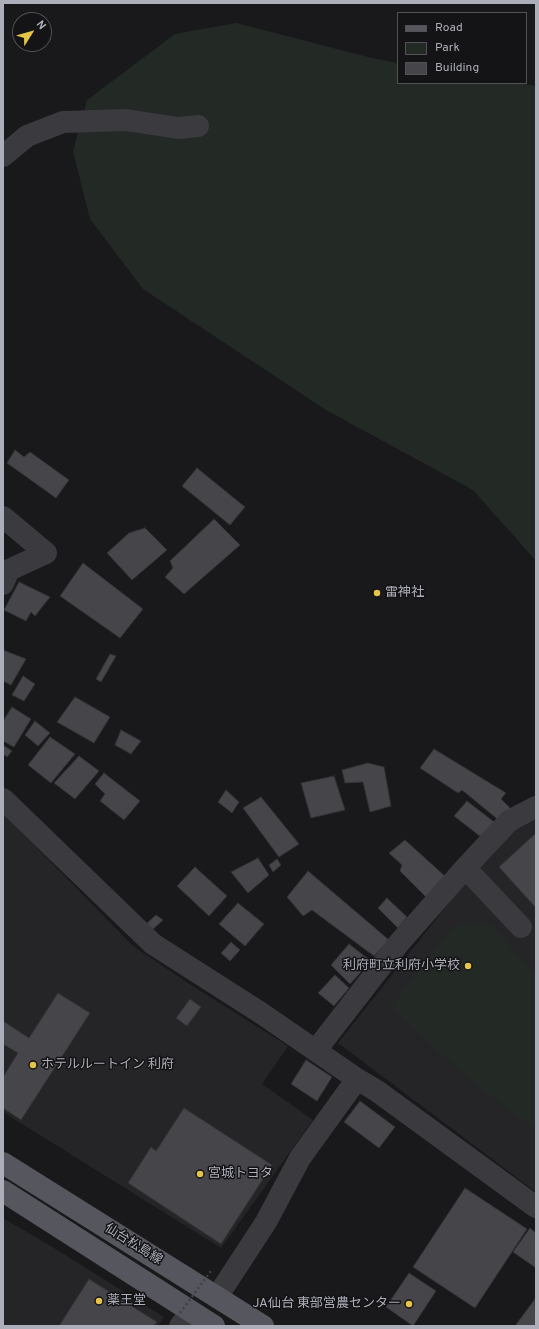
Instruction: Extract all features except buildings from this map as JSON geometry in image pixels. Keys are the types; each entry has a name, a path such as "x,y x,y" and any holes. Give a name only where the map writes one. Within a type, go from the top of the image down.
{"main road":[{"name":"仙台松島線","path":"3,1163 263,1326"},
{"name":"仙台松島線","path":"3,1191 182,1320 214,1326"}],"street":[{"path":"3,156 27,136 63,122 126,120 178,128 198,126"},
{"path":"3,517 46,553 9,570 3,584"},
{"path":"3,799 153,944 261,1013 356,1079 377,1091 536,1207"},
{"path":"316,1050 399,943 466,867 509,821 536,807"},
{"path":"466,867 521,927"},
{"path":"217,1297 266,1222 300,1158 356,1079"}],"path":[{"path":"182,1320 211,1271"}],"shaded area":[{"path":"3,813 133,946 191,985 288,1046 262,1084 313,1120 221,1248 3,1112"},
{"name":"利府町立利府小学校","path":"536,820 536,1192 338,1043 460,889 508,833"},
{"path":"3,1218 164,1317 158,1326 3,1326"}],"green space":[{"path":"236,23 372,58 397,63 397,84 524,84 536,86 536,561 473,490 326,410 143,289 90,219 73,151 87,100 175,34"},
{"path":"470,922 492,926 536,975 536,1130 485,1091 436,1049 392,1006 451,930"}],"place":[{"name":"雷神社","path":"377,593"},
{"name":"利府町立利府小学校","path":"468,966"},
{"name":"ホテルルートイン 利府","path":"33,1065"},
{"name":"宮城トヨタ","path":"200,1174"},
{"name":"薬王堂","path":"99,1301"},
{"name":"JA仙台 東部営農センター","path":"409,1304"}]}
